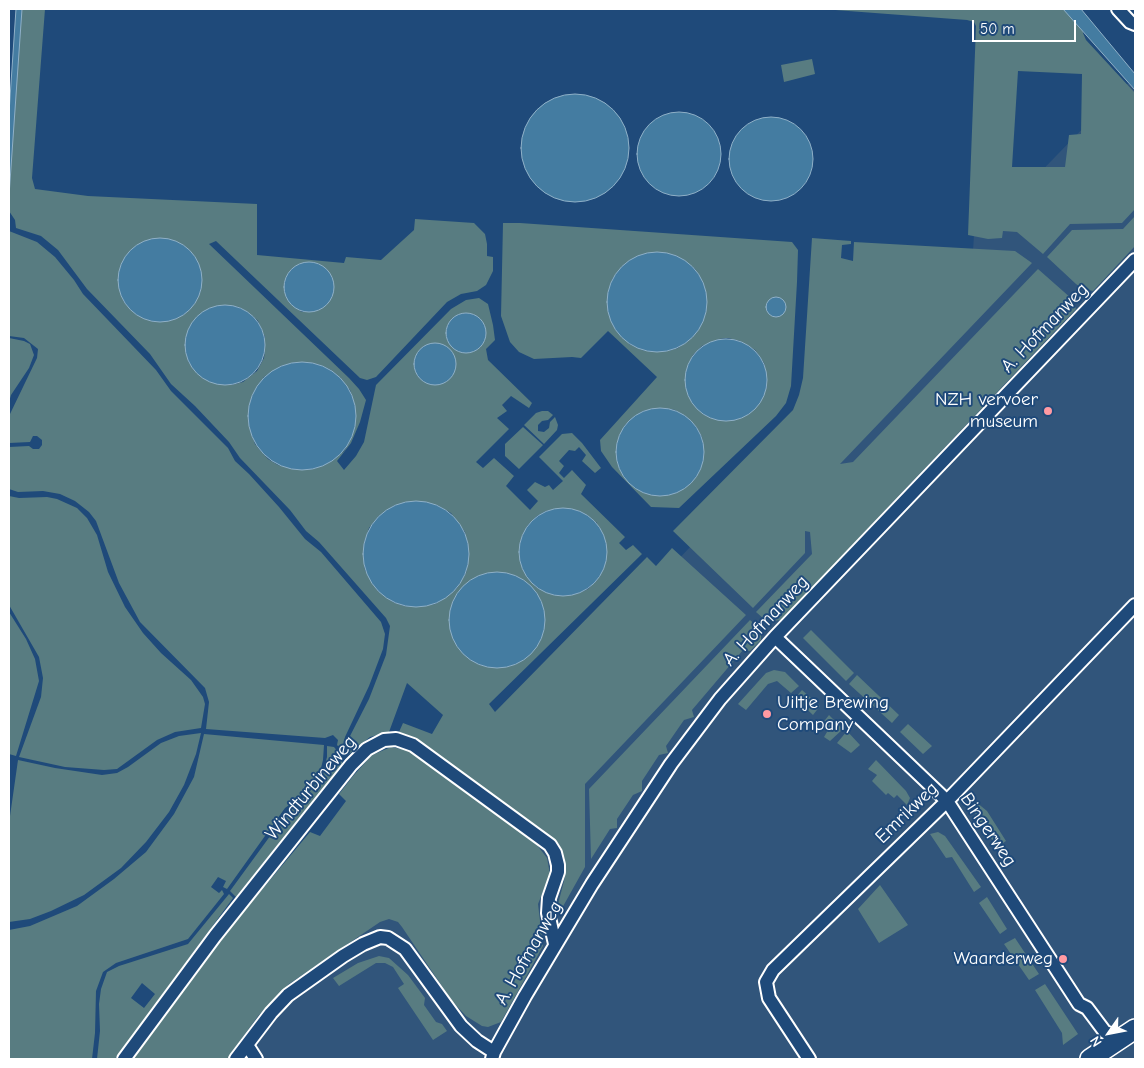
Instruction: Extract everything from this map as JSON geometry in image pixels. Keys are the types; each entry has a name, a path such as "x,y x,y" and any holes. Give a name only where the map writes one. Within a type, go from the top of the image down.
{"main road":[{"path":"1090,1059 1130,1032"}],"street":[{"path":"1118,9 1130,22 1135,24"},
{"name":"A. Hofmanweg","path":"493,1056 554,944 616,845 676,756 720,699 775,637 1135,260"},
{"name":"Emrikweg","path":"809,1059 769,998 766,982 773,970 947,801 1135,605"},
{"name":"Bingerweg","path":"775,637 947,801 1080,1004 1087,1008 1105,1032 1116,1036 1130,1032"},
{"name":"Windturbineweg","path":"124,1059 215,936 351,765 367,749 384,740 396,739 413,745 550,845 555,853 558,865 558,872 549,898 548,912 554,944"},
{"path":"236,1059 280,1003 304,983 363,944 380,937 388,938 400,944 413,958 461,1026 493,1056"},
{"path":"247,1045 256,1059"}],"shaded area":[{"path":"16,9 22,9 9,196 9,113"},
{"path":"1063,9 1081,9 1135,74 1135,90"},
{"path":"1126,84 1135,84 1135,1059 152,1059 204,991 492,813 462,790 518,727 973,251 974,234 985,229"},
{"path":"575,94 596,98 613,110 625,127 629,148 625,169 613,186 596,198 575,202 554,198 537,186 525,169 521,148 525,127 537,110 554,98"},
{"path":"679,112 695,115 709,124 718,138 721,154 718,170 709,184 695,193 679,196 663,193 649,184 640,170 637,154 640,138 649,124 663,115"},
{"path":"771,117 787,120 801,129 810,143 813,159 810,175 801,189 787,198 771,201 755,198 741,189 732,175 729,159 732,143 741,129 755,120"},
{"path":"160,238 176,241 190,250 199,264 202,280 199,296 190,310 176,319 160,322 144,319 130,310 121,296 118,280 121,264 130,250 144,241"},
{"path":"657,252 676,256 692,267 703,283 707,302 703,321 692,337 676,348 657,352 638,348 622,337 611,321 607,302 611,283 622,267 638,256"},
{"path":"309,262 319,264 327,269 332,277 334,287 332,297 327,305 319,310 309,312 299,310 291,305 286,297 284,287 286,277 291,269 299,264"},
{"path":"772,297 780,297 786,303 786,311 780,317 772,317 766,311 766,303"},
{"path":"225,305 240,308 253,317 262,330 265,345 262,360 253,373 240,382 225,385 210,382 197,373 188,360 185,345 188,330 197,317 210,308"},
{"path":"466,313 480,319 486,333 480,347 466,353 452,347 446,333 452,319"},
{"path":"726,339 742,342 755,351 764,364 767,380 764,396 755,409 742,418 726,421 710,418 697,409 688,396 685,380 688,364 697,351 710,342"},
{"path":"435,343 450,349 456,364 450,379 435,385 420,379 414,364 420,349"},
{"path":"302,362 323,366 340,378 352,395 356,416 352,437 340,454 323,466 302,470 281,466 264,454 252,437 248,416 252,395 264,378 281,366"},
{"path":"660,408 677,411 691,421 701,435 704,452 701,469 691,483 677,493 660,496 643,493 629,483 619,469 616,452 619,435 629,421 643,411"},
{"path":"416,501 436,505 454,516 465,534 469,554 465,574 454,592 436,603 416,607 396,603 378,592 367,574 363,554 367,534 378,516 396,505"},
{"path":"563,508 580,511 588,515 600,527 604,535 607,552 604,569 600,577 588,589 580,593 563,596 546,593 538,589 526,577 522,569 519,552 522,535 526,527 538,515 546,511"},
{"path":"497,572 515,576 531,586 541,602 545,620 541,638 531,654 515,664 497,668 479,664 463,654 453,638 449,620 453,602 463,586 479,576"}],"green space":[{"path":"17,9 45,9 32,178 35,189 88,196 257,204 257,255 344,263 346,257 381,260 414,230 415,219 474,223 485,234 487,256 493,257 493,271 486,285 477,291 461,294 447,302 376,377 367,380 360,378 216,241 209,244 349,378 366,400 360,422 351,443 337,461 344,470 356,456 364,442 376,385 451,309 466,300 479,298 488,304 493,325 495,340 486,349 488,360 532,403 529,408 511,396 502,405 507,411 497,418 509,429 476,462 483,468 494,458 514,476 506,486 530,510 538,501 527,490 535,482 545,487 549,485 553,490 563,481 539,457 562,434 572,433 601,468 595,473 582,461 586,455 579,447 575,451 569,450 559,461 564,466 559,473 564,478 572,470 586,485 581,494 625,537 619,543 626,550 633,545 642,554 489,704 495,712 647,557 656,566 672,548 746,615 585,784 585,867 561,910 555,916 566,868 559,844 543,830 423,744 399,732 403,723 432,734 443,715 407,683 389,732 370,737 348,755 350,736 369,699 386,655 390,626 386,618 319,542 306,531 290,510 240,458 229,442 171,384 150,354 87,289 58,250 41,236 16,228 15,220 9,211 9,134","holes":["165,239 177,242 202,275 200,293 183,315 172,320 154,322 137,315 124,302 119,287 119,272 124,260 136,246 150,240","312,262 319,264 313,312 300,311 287,275 292,269","221,305 239,307 249,313 258,321 265,337 264,358 257,371 243,382 225,385 189,363 186,352 186,340 190,326 205,311","464,313 474,315 469,352 462,352","304,362 320,365 331,370 350,390 354,402 355,425 350,441 344,451 332,461 314,469 298,470 278,465 268,459 255,444 248,421 253,394 264,377 281,366","395,505 437,505 451,513 465,532 469,555 466,573 457,588 435,604 416,607 404,606 393,602 377,590 365,570 364,543 369,528 379,516","562,508 581,512 597,523 597,580 588,589 566,596 553,595 536,587 524,572 519,556 520,543 528,525 537,516 546,511","489,573 499,573 519,578 541,601 544,614 543,632 539,642 511,666 490,667 480,665 456,644 450,624 451,607 457,594 475,578"]},
{"path":"822,9 1069,9 1084,26 1083,33 1086,40 1135,93 1135,209 1122,223 1070,224 1043,254 1017,232 1003,231 1002,238 988,239 968,235 976,26 974,22","holes":["1018,71 1082,74 1081,134 1069,135 1065,167 1012,167"]},
{"path":"812,59 815,74 784,82 781,65"},
{"path":"1135,216 1135,246 1093,291 1083,289 1076,284 1047,257 1072,230 1123,229"},
{"path":"503,223 792,242 798,250 791,386 786,403 776,416 679,508 651,507 612,467 601,451 600,440 657,377 608,331 581,358 534,359 519,352 510,342 501,316","holes":["659,252 674,255 695,269 704,285 707,307 697,331 690,339 678,348 653,352 642,350 629,344 608,292 613,278 625,264 641,255","728,338 740,341 755,350 764,363 767,378 767,387 749,414 735,420 717,420 703,414 691,400 686,386 686,371 693,355 702,346 719,339","662,408 675,410 691,421 702,437 704,456 698,474 690,484 673,494 660,496 644,493 630,484 618,465 617,443 625,425 643,411"]},
{"path":"9,231 37,242 55,257 83,294 156,370 171,391 228,448 235,461 279,507 305,539 321,552 381,622 385,634 383,649 369,686 345,737 342,750 337,745 338,740 333,735 325,738 206,729 209,702 205,688 140,622 119,583 96,521 89,512 75,501 60,494 43,491 18,492 9,489 9,447 29,446 33,449 39,449 42,445 42,440 37,436 33,436 30,442 9,443 10,414 37,358 38,349 24,338 9,336"},
{"path":"812,238 851,241 851,244 842,245 841,258 853,261 854,242 1015,251 1032,263 840,464 853,462 1038,269 1072,299 1076,309 781,620 772,621 764,619 756,612 812,554 810,532 805,531 805,553 753,608 673,531 793,410 803,378"},
{"path":"9,338 30,344 34,355 29,368 11,395 9,402"},
{"path":"548,411 553,415 538,425 538,431 544,432 549,428 550,422 555,417 558,425 557,430 544,444 524,425 536,413"},
{"path":"523,427 543,445 519,469 505,456 505,444"},
{"path":"9,496 57,499 77,508 87,518 97,535 108,572 125,607 143,633 161,653 191,680 203,697 205,704 201,728 175,732 157,740 117,769 65,767 19,757 41,697 43,678 39,657 9,605"},
{"path":"9,612 26,639 35,659 39,681 16,756 9,754"},
{"path":"750,620 761,630 761,640 750,651 743,650 692,710 694,717 684,720 666,746 668,753 659,755 642,781 642,791 633,795 617,819 617,828 610,829 591,859 589,789"},
{"path":"811,630 854,673 846,681 803,638"},
{"path":"774,670 785,672 799,686 791,693 777,681 768,684 746,710 738,704 766,673"},
{"path":"857,675 899,715 892,723 849,684"},
{"path":"802,690 820,706 813,715 795,698"},
{"path":"829,715 843,729 830,741 824,737 827,732 822,724"},
{"path":"908,724 932,746 923,754 900,732"},
{"path":"847,731 860,745 851,753 837,743"},
{"path":"201,733 196,754 184,785 169,812 146,842 121,868 84,895 51,911 30,919 9,922 9,823 18,760 102,775 117,773 161,743 179,736"},
{"path":"204,734 324,745 320,772 309,788 285,808 227,889 223,887 226,881 218,877 211,887 219,893 222,890 224,894 188,939 116,963 103,972 96,991 92,1059 9,1059 9,930 30,926 77,906 114,879 146,852 174,814 194,777"},
{"path":"327,746 334,747 339,753 343,753 342,764 236,897 230,891 284,817 312,789 323,772 327,757"},
{"path":"391,747 416,754 537,845 547,858 550,874 538,904 543,946 501,1022 488,1027 482,1026 466,1016 452,1001 402,927 398,922 389,919 380,922 289,984 258,1016 227,1059 133,1059 235,922 310,832 320,836 346,801 339,794 353,776 372,755"},
{"path":"876,760 906,791 910,798 907,805 897,795 894,798 888,793 886,795 872,781 877,775 868,769"},
{"path":"971,798 987,811 1006,841 997,847 975,814"},
{"path":"938,832 945,836 981,887 974,892 952,857 946,858 930,834"},
{"path":"880,885 908,925 879,943 858,909"},
{"path":"229,894 233,898 115,1059 97,1059 100,1031 99,1004 101,989 107,972 119,966 188,944","holes":["142,983 155,994 144,1008 131,998"]},
{"path":"987,897 1007,929 1000,934 979,903"},
{"path":"1015,938 1039,974 1029,980 1004,944"},
{"path":"379,956 389,958 408,975 425,998 424,1005 436,1022 442,1024 447,1031 433,1040 398,988 404,984 393,967 385,963 376,963 339,986 333,978 358,963"},
{"path":"1045,984 1078,1034 1063,1045 1062,1033 1035,990"}],"place":[{"name":"NZH vervoer museum","path":"1048,411"},
{"name":"Uiltje Brewing Company","path":"767,714"},
{"name":"Waarderweg","path":"1063,959"}]}
